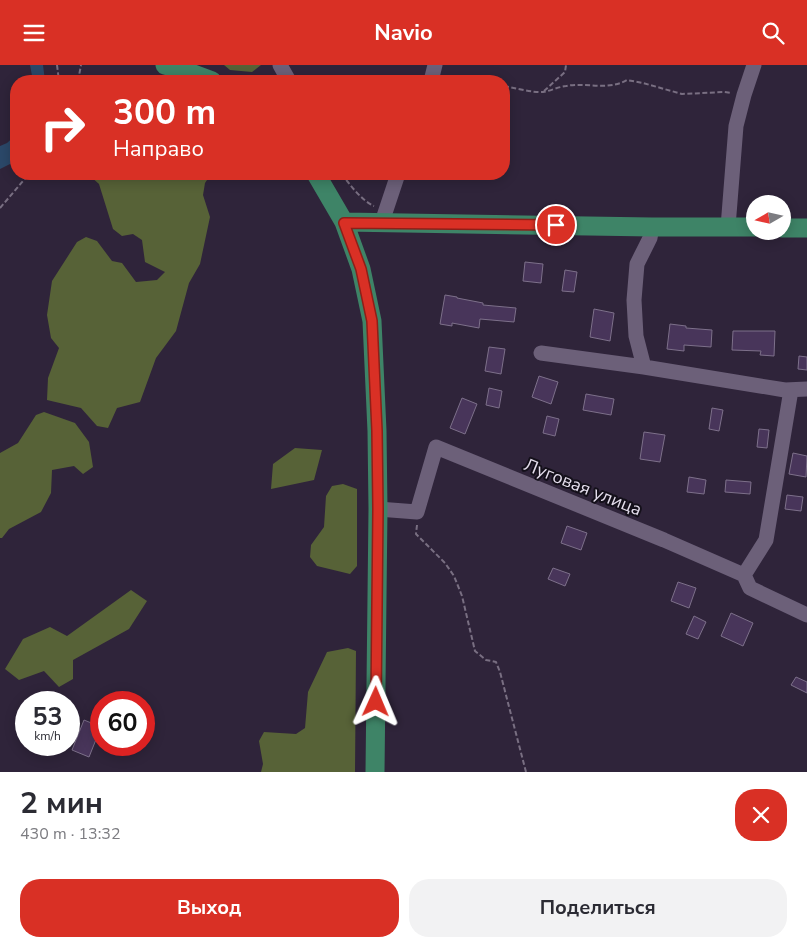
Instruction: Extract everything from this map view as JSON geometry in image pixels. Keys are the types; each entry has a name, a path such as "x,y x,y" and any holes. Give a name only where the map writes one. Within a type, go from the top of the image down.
{"main road":[{"path":"165,65 196,75"},
{"path":"319,180 344,223 361,269 372,321 378,509 375,772"},
{"path":"344,223 384,216 652,227 746,227"},
{"path":"791,228 807,228"}],"street":[{"path":"728,227 736,126 754,65"},
{"path":"384,216 396,180"},
{"path":"644,367 636,337 634,299 637,263 650,238 652,227"},
{"path":"541,353 644,367 785,390 807,389"},
{"path":"744,575 766,540 791,390"},
{"name":"Луговая улица","path":"417,512 436,447 664,540 744,575 750,588 807,615"},
{"path":"378,509 417,512"}],"path":[{"path":"542,92 565,72 566,65"},
{"path":"510,87 542,92 566,86 600,87 620,85 627,80 682,94 724,92 744,95"},
{"path":"0,208 25,180"},
{"path":"346,180 369,204 384,216"},
{"path":"417,512 416,534 445,563 454,576 462,596 475,651 486,660 496,662 526,772"}],"green space":[{"path":"224,65 261,65 252,72 230,70"},
{"path":"94,180 207,180 203,195 210,217 200,264 189,283 176,331 156,358 140,402 117,408 108,428 97,426 81,408 47,400 48,378 59,348 51,338 47,315 52,281 77,242 86,237 97,241 112,261 122,263 136,282 157,280 165,272 145,262 142,240 133,234 122,236 113,229 99,184"},
{"path":"44,412 75,423 89,442 93,467 83,474 74,466 52,470 51,493 41,512 9,529 0,538 0,453 18,443 36,415"},
{"path":"295,448 322,450 314,480 271,489 273,464"},
{"path":"343,484 357,489 357,566 350,574 317,566 310,557 311,545 324,527 326,496 332,486"},
{"path":"131,590 147,601 129,629 73,660 73,679 59,687 44,671 19,680 5,669 23,639 50,627 67,636"},
{"path":"348,648 356,651 355,772 261,772 263,764 259,741 264,732 296,734 305,728 308,692 327,652"}],"water":[{"path":"30,65 43,65 44,75 32,75"},
{"path":"10,140 10,164 0,169 0,146"}],"building":[{"path":"525,262 543,264 541,283 523,281"},
{"path":"565,270 577,272 574,292 562,291"},
{"path":"445,295 483,303 483,305 516,308 514,322 480,319 479,328 452,323 452,326 440,324"},
{"path":"594,309 614,313 610,341 590,337"},
{"path":"670,324 686,326 686,328 712,330 711,347 684,345 684,351 667,349"},
{"path":"733,331 775,331 774,356 760,355 761,351 732,350"},
{"path":"489,347 505,349 501,374 485,371"},
{"path":"799,356 807,357 807,370 798,369"},
{"path":"539,376 558,382 551,404 532,397"},
{"path":"489,388 502,391 499,408 486,405"},
{"path":"586,394 614,399 611,415 583,410"},
{"path":"462,398 477,404 465,434 450,428"},
{"path":"712,408 723,410 719,431 709,429"},
{"path":"547,416 559,419 555,436 543,433"},
{"path":"759,429 769,430 767,448 757,447"},
{"path":"644,432 665,435 660,462 640,459"},
{"path":"793,453 807,456 806,477 789,474"},
{"path":"689,477 706,480 704,494 687,492"},
{"path":"726,480 751,482 750,494 725,492"},
{"path":"787,495 803,497 801,511 785,509"},
{"path":"567,526 587,533 581,550 561,543"},
{"path":"553,568 570,574 565,586 548,579"},
{"path":"678,582 696,588 689,608 671,601"},
{"path":"731,613 753,623 743,646 721,636"},
{"path":"694,616 706,622 698,639 686,634"},
{"path":"796,677 807,682 807,693 791,685"},
{"path":"84,720 90,722 89,757 80,753 80,730"}],"route":[{"path":"376,702 378,509 372,321 361,269 344,223 556,225"}]}
